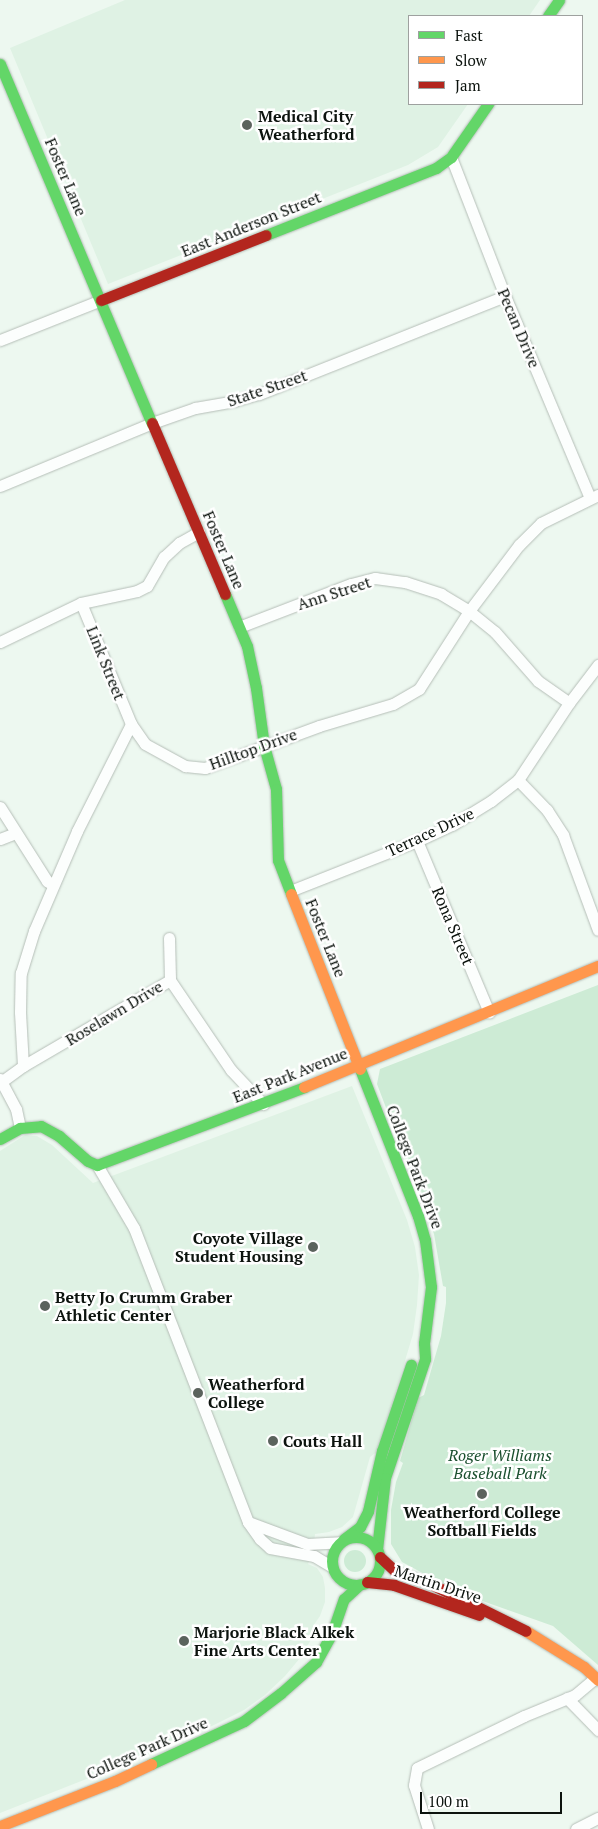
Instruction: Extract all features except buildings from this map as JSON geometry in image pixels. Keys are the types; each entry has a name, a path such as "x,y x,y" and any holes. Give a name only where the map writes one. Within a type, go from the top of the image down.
{"street":[{"path":"549,15 559,0"},
{"name":"Foster Lane","path":"0,64 239,627 252,667 264,746 276,789 278,809 276,845 278,860 358,1065"},
{"name":"East Anderson Street","path":"0,340 428,171 451,157 487,105"},
{"name":"Pecan Drive","path":"451,157 505,296 594,496"},
{"name":"State Street","path":"0,486 152,423 195,408 259,394 505,296"},
{"name":"Hilltop Drive","path":"131,724 145,744 185,766 205,768 319,726 393,704 419,689 469,611 519,545 541,523 594,496"},
{"path":"0,642 81,604 137,591 146,586 164,557 179,543 199,532"},
{"name":"Ann Street","path":"239,627 351,584 375,578 405,582 441,594 469,611 495,632 538,681 569,702"},
{"name":"Link Street","path":"81,604 131,724"},
{"name":"Terrace Drive","path":"290,891 417,841 452,825 476,811 518,780 569,702 598,665"},
{"path":"23,1066 20,1012 21,973 34,931 53,885 131,724"},
{"path":"518,780 547,810 563,835 598,930"},
{"path":"0,807 47,881 53,885"},
{"path":"0,839 16,833"},
{"name":"Rona Street","path":"417,841 488,1012"},
{"path":"170,938 170,980"},
{"name":"East Park Avenue","path":"97,1165 263,1104 598,966"},
{"name":"Roselawn Drive","path":"1,1080 170,980 231,1070 263,1104"},
{"name":"College Park Drive","path":"358,1065 418,1216 430,1267 430,1294 424,1343 425,1358 394,1456 385,1478 378,1553"},
{"path":"1,1080 16,1109 20,1128"},
{"path":"0,1139 20,1128 41,1126 50,1130 79,1154 97,1165 134,1228 248,1522 270,1548 314,1556 333,1570 341,1581 363,1584 379,1570 378,1553 366,1538 351,1537 342,1541 307,1544 248,1522"},
{"name":"College Park Drive","path":"342,1541 360,1528 368,1511 382,1450 414,1356 424,1343"},
{"path":"333,1570 331,1557 342,1541"},
{"name":"Martin Drive","path":"378,1553 396,1572 427,1582 499,1616 563,1651 597,1679"},
{"name":"College Park Drive","path":"295,1679 328,1619 334,1592 333,1570"},
{"name":"College Park Drive","path":"0,1826 115,1781 225,1731 265,1706 316,1662 332,1633 344,1599 363,1584"},
{"name":"Martin Drive","path":"363,1584 394,1585 476,1615 499,1616"},
{"path":"428,1829 414,1785 417,1768 524,1716 575,1695 597,1679"},
{"path":"567,1698 598,1730"},
{"path":"576,1829 598,1818"}],"shaded area":[{"name":"Medical City Weatherford","path":"125,0 540,0 530,15 408,15 408,105 467,105 438,147 408,165 108,284 10,48"},
{"name":"Weatherford College","path":"352,1086 407,1220 415,1247 419,1275 417,1305 413,1334 378,1451 370,1457 353,1517 342,1527 329,1532 315,1534 313,1550 308,1564 317,1568 323,1577 325,1602 320,1616 313,1626 315,1633 300,1658 285,1676 265,1695 244,1710 127,1763 0,1813 0,1151 25,1135 37,1136 52,1145 93,1183"}],"green space":[{"name":"Roger Williams Baseball Park","path":"598,985 598,1665 553,1626 460,1593 402,1562 391,1544 391,1510 396,1482 403,1463 400,1461 418,1398 424,1395 441,1336 446,1303 446,1287 443,1286 434,1234 377,1084 380,1069"},
{"path":"355,1550 363,1553 366,1561 363,1569 355,1572 347,1569 344,1561 347,1553"}],"traffic: fast":[{"path":"549,15 559,0"},
{"path":"0,64 152,423"},
{"path":"266,235 436,168 451,157 487,105"},
{"path":"225,594 247,646 256,688 264,746 276,789 278,860 291,894"},
{"path":"360,1069 418,1216 425,1240 431,1287 424,1343 425,1359 385,1478 377,1549"},
{"path":"0,1139 20,1128 41,1126 59,1136 88,1161 97,1165 304,1087"},
{"path":"344,1539 360,1527 368,1511 382,1451 411,1365"},
{"path":"351,1537 361,1537 370,1541 376,1547 379,1552 380,1561 379,1570 370,1581 361,1585 351,1585 342,1581 336,1575 332,1566 332,1556 336,1547 342,1541 351,1537"},
{"path":"151,1764 244,1721 281,1693 316,1662 332,1633 344,1599 359,1585"}],"traffic: slow":[{"path":"291,894 360,1069"},
{"path":"304,1087 598,966"},
{"path":"526,1631 584,1667 598,1680"},
{"path":"0,1826 115,1781 151,1764"}],"traffic: jam":[{"path":"101,300 266,235"},
{"path":"152,423 225,594"},
{"path":"380,1557 396,1572 427,1582 526,1631"},
{"path":"367,1582 394,1585 479,1615"}],"place":[{"name":"Medical City Weatherford","path":"247,125"},
{"name":"Coyote Village Student Housing","path":"313,1247"},
{"name":"Betty Jo Crumm Graber Athletic Center","path":"45,1306"},
{"name":"Weatherford College","path":"198,1393"},
{"name":"Couts Hall","path":"273,1441"},
{"name":"Weatherford College Softball Fields","path":"482,1494"},
{"name":"Marjorie Black Alkek Fine Arts Center","path":"184,1641"}]}
